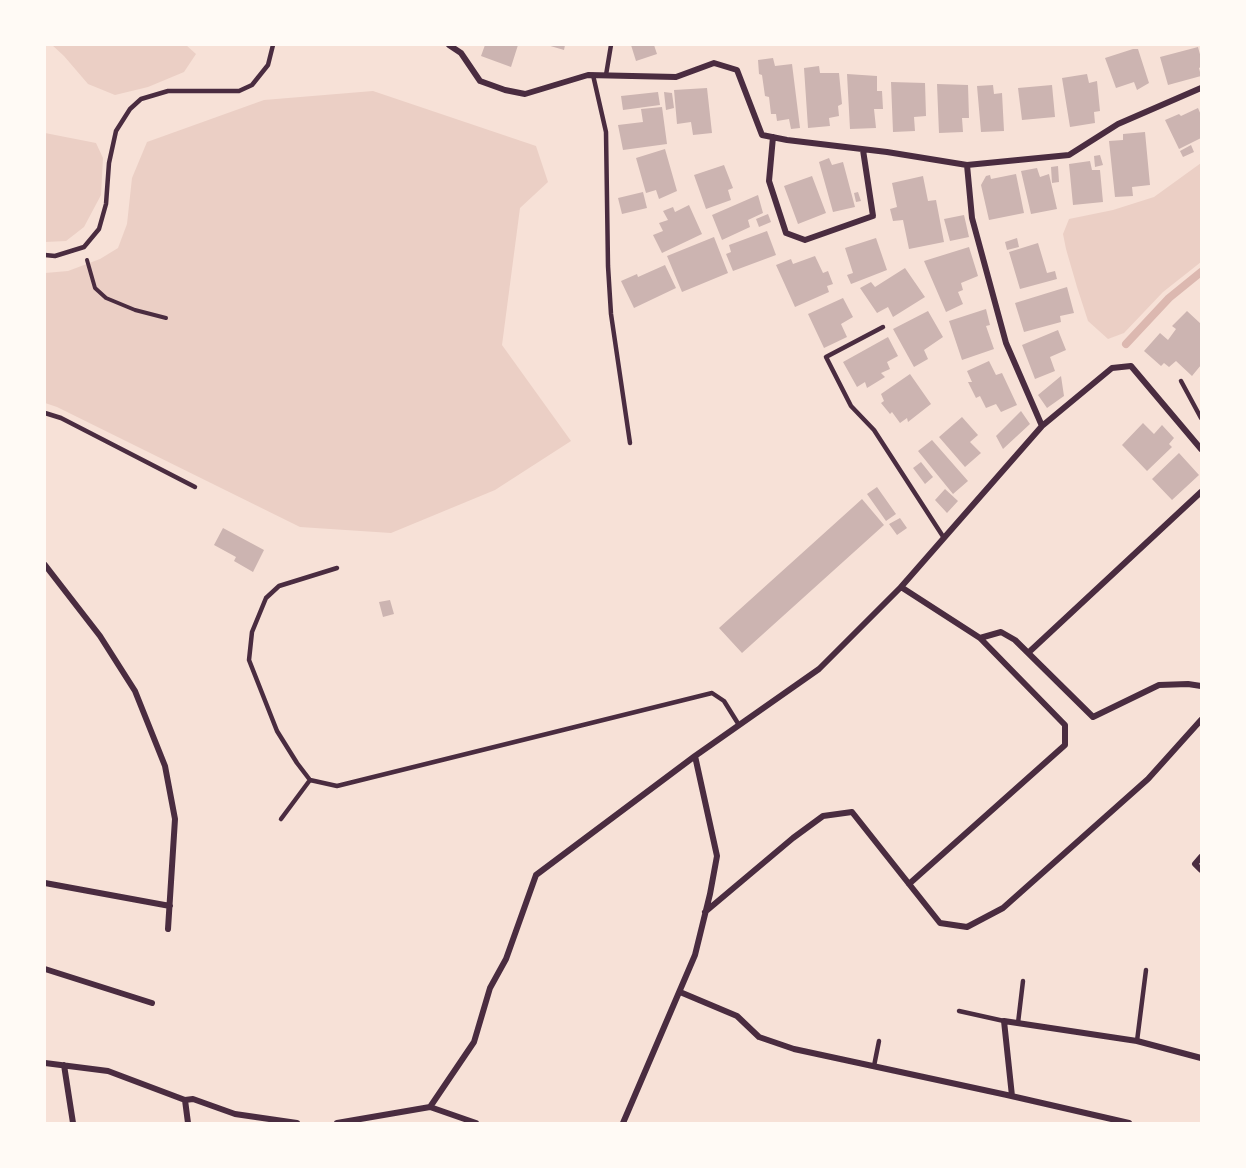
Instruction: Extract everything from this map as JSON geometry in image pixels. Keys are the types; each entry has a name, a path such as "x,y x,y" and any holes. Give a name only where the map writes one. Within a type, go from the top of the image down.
{"street":[{"path":"449,45 461,53 480,81 525,94 588,75 676,77 714,63 737,70 762,135 967,165 1069,154 1118,124 1201,88"},
{"path":"773,137 769,181 786,233 805,240 873,216 863,150"},
{"path":"967,165 972,218 1006,343 1042,426"},
{"path":"430,1107 474,1042 489,988 506,959 536,875 695,756 819,669 901,587 1042,426 1112,368 1131,366 1201,448"},
{"path":"1028,653 1201,492"},
{"path":"45,565 100,636 135,691 165,766 175,819 168,929"},
{"path":"901,587 980,639 1065,725 1065,745 909,884"},
{"path":"980,639 1001,632 1015,640 1093,717 1159,685 1188,684 1201,687"},
{"path":"705,912 793,838 823,816 852,812 940,923 967,927 1003,908 1148,779 1201,720"},
{"path":"623,1123 695,955 717,856 695,756"},
{"path":"1201,857 1195,864 1201,870"},
{"path":"45,883 170,906"},
{"path":"45,969 153,1003"},
{"path":"680,992 737,1016 759,1037 794,1049 1129,1123"},
{"path":"1012,1096 1004,1021 1137,1041 1201,1058"},
{"path":"45,1063 108,1071 185,1100 193,1099 235,1114 297,1123"},
{"path":"64,1065 73,1123"},
{"path":"185,1100 188,1123"},
{"path":"337,1123 430,1107 476,1123"}],"lane":[{"path":"45,255 56,256 84,247 99,229 106,204 109,163 116,131 130,109 141,99 168,91 238,91 252,86 268,65 273,45"},
{"path":"606,75 611,45"},
{"path":"593,75 606,132 611,314 630,443"},
{"path":"883,327 826,357 851,406 874,430 944,538"},
{"path":"1180,381 1201,418"},
{"path":"45,413 61,418 195,486"},
{"path":"337,568 279,586 266,598 252,632 249,660 277,731 310,780 337,786 712,693 724,701 739,726"},
{"path":"281,819 310,780"},
{"path":"1137,1041 1146,970"},
{"path":"1018,1023 1023,981"},
{"path":"959,1011 1004,1021"},
{"path":"874,1066 879,1041"}],"path":[{"path":"84,247 95,288 106,298 135,310 166,318"}],"shaded area":[{"path":"52,45 186,45 196,54 184,72 148,87 115,95 88,84"},
{"path":"373,91 536,146 548,182 520,208 502,345 571,441 495,490 391,533 300,527 45,403 45,273 68,271 100,259 118,248 127,224 132,178 147,142 264,100"},
{"path":"45,133 96,143 103,158 101,195 84,227 66,241 45,242"},
{"path":"1201,163 1201,262 1163,292 1124,333 1108,339 1088,321 1063,234 1069,219 1113,210 1154,197"}],"building":[{"path":"485,45 518,45 511,67 481,56"},
{"path":"547,45 565,45 564,50"},
{"path":"631,45 654,45 657,54 636,61"},
{"path":"1198,47 1201,58 1199,68 1201,76 1168,85 1160,57"},
{"path":"1138,49 1149,83 1137,90 1134,82 1116,88 1105,58"},
{"path":"773,58 775,66 792,64 800,128 791,129 789,119 777,121 776,114 771,114 769,97 765,96 762,75 759,74 758,60"},
{"path":"819,66 820,73 839,73 842,104 838,106 839,116 829,118 830,126 808,128 804,68"},
{"path":"847,74 877,76 877,91 882,91 883,109 874,109 876,128 850,129"},
{"path":"1087,74 1089,83 1097,81 1100,111 1094,112 1095,123 1070,127 1062,78"},
{"path":"891,82 925,83 926,116 914,117 915,131 893,132"},
{"path":"937,84 968,85 969,118 962,118 963,132 939,133"},
{"path":"993,85 994,94 1002,93 1004,131 981,132 977,86"},
{"path":"1052,85 1055,117 1022,120 1018,88"},
{"path":"707,88 712,133 693,135 691,122 677,124 674,90"},
{"path":"658,92 660,105 623,110 621,96"},
{"path":"664,92 672,93 674,108 666,110"},
{"path":"662,107 667,144 623,150 618,125 643,122 641,109"},
{"path":"1198,108 1201,115 1201,138 1179,149 1165,120"},
{"path":"1145,132 1150,185 1132,187 1133,196 1115,197 1109,141 1123,140 1123,134"},
{"path":"1191,145 1194,152 1183,157 1180,151"},
{"path":"665,149 677,191 659,199 656,190 646,193 636,158"},
{"path":"1100,155 1103,165 1095,167 1094,156"},
{"path":"829,158 832,165 843,162 855,207 833,212 819,162"},
{"path":"1090,161 1092,170 1100,170 1103,202 1073,205 1069,164"},
{"path":"724,165 733,188 728,190 731,200 706,209 694,175"},
{"path":"1058,166 1059,182 1052,183 1051,167"},
{"path":"1037,168 1040,177 1049,174 1057,209 1031,214 1021,171"},
{"path":"1016,174 1024,213 989,220 981,185 986,176 990,175 991,179"},
{"path":"812,176 826,213 798,224 784,186"},
{"path":"923,176 928,201 936,200 944,242 909,249 903,220 893,221 890,209 897,207 892,183"},
{"path":"643,192 647,208 622,214 618,198"},
{"path":"858,192 861,201 856,202 854,193"},
{"path":"758,195 763,213 748,220 750,227 722,240 712,215"},
{"path":"689,205 702,234 662,253 653,235 663,231 659,223 668,220 663,211 673,207 675,212"},
{"path":"768,214 771,222 759,227 756,219"},
{"path":"964,215 969,237 950,241 944,219"},
{"path":"767,231 776,255 733,271 726,254 731,252 729,245"},
{"path":"714,237 728,273 682,292 667,256"},
{"path":"876,238 887,270 851,284 847,275 853,273 845,248"},
{"path":"1017,238 1019,247 1007,250 1005,242"},
{"path":"1038,243 1047,273 1055,271 1057,279 1020,289 1009,252"},
{"path":"969,247 978,276 961,283 963,290 958,292 963,304 946,312 924,261"},
{"path":"815,256 823,273 828,271 833,284 827,286 829,292 795,307 776,265 791,259 793,264"},
{"path":"665,265 676,288 634,308 621,281 637,274 638,277"},
{"path":"905,268 925,297 893,317 888,307 877,313 860,288 871,282 875,287"},
{"path":"1067,287 1074,313 1060,316 1061,322 1024,332 1015,303"},
{"path":"843,298 853,317 841,324 847,337 824,348 808,314"},
{"path":"986,309 990,325 986,326 994,349 962,360 949,321"},
{"path":"928,311 943,337 924,350 928,359 914,367 893,329"},
{"path":"1187,311 1201,324 1201,365 1192,376 1176,361 1169,367 1164,363 1161,366 1144,351 1160,333 1168,340 1176,329 1172,326"},
{"path":"1058,330 1066,350 1050,357 1055,371 1035,379 1022,345"},
{"path":"888,337 898,356 887,362 890,369 881,373 885,377 867,388 865,382 857,387 843,362"},
{"path":"989,361 996,375 1002,373 1017,405 1001,412 996,404 986,408 980,396 976,398 968,382 972,382 967,371"},
{"path":"910,374 931,404 908,422 907,418 900,423 881,403 884,401 881,394"},
{"path":"1061,376 1064,396 1047,408 1038,395"},
{"path":"1021,411 1030,424 1003,449 996,436"},
{"path":"962,417 978,435 970,442 981,453 965,467 939,437"},
{"path":"1143,423 1154,434 1162,425 1174,438 1169,444 1172,447 1147,471 1122,445"},
{"path":"932,440 968,481 953,494 918,451"},
{"path":"1179,453 1199,475 1172,500 1152,479"},
{"path":"921,462 933,477 925,484 913,468"},
{"path":"877,487 896,514 886,521 867,494"},
{"path":"945,489 958,501 947,513 935,500"},
{"path":"862,499 884,525 742,653 719,628"},
{"path":"900,518 907,528 897,535 889,524"},
{"path":"223,528 264,550 253,572 234,561 236,557 214,545"},
{"path":"390,600 394,614 383,617 379,602"}],"waterway":[{"path":"1126,344 1169,298 1201,272"}]}
